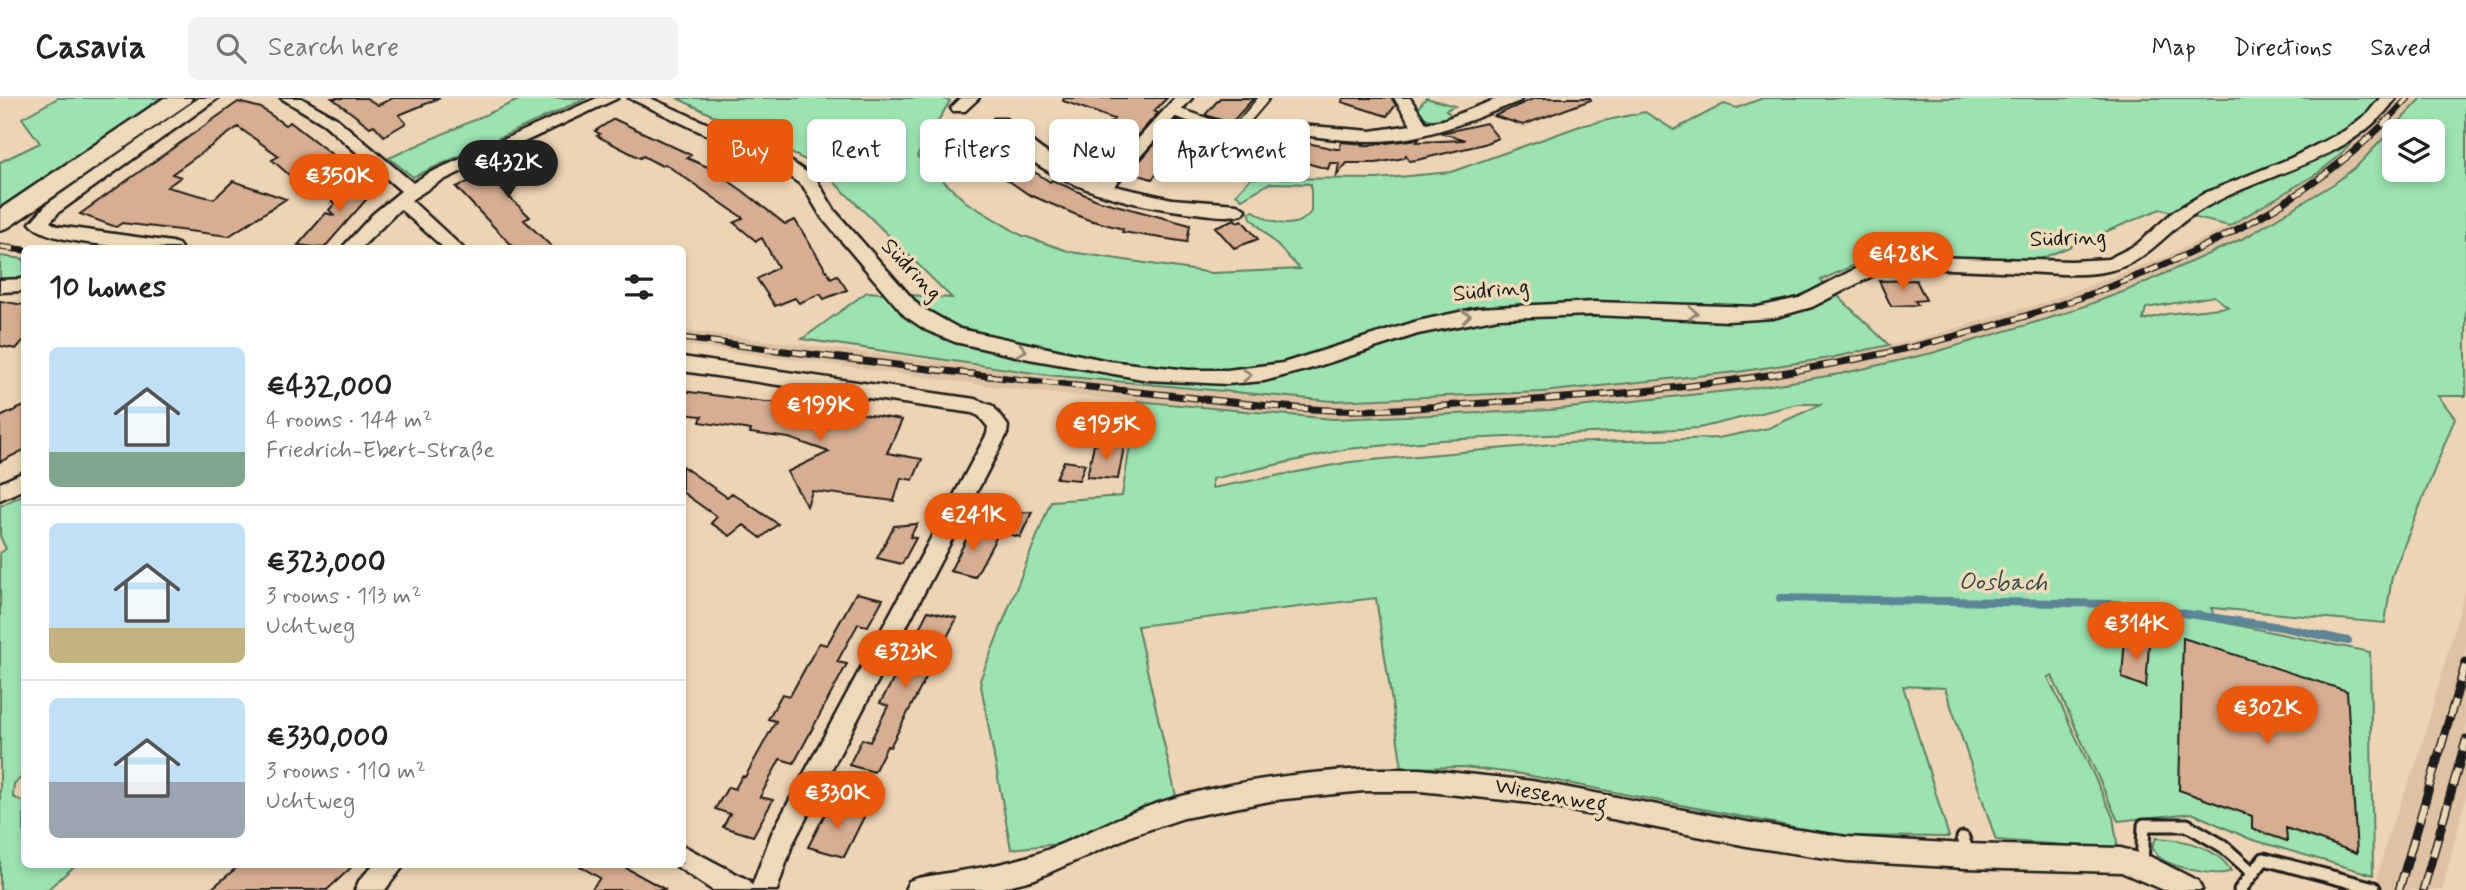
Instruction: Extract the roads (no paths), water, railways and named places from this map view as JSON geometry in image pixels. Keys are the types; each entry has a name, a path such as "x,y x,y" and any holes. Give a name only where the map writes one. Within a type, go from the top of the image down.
{"main road":[{"path":"0,221 180,98"}],"street":[{"path":"151,245 52,231 39,223 44,216 210,98"},
{"path":"289,98 330,121 406,195 451,245"},
{"path":"354,245 406,195 448,171 610,98"},
{"name":"Südring","path":"637,98 783,164 810,183 828,214 912,311 933,325 955,335 1039,354 1139,371 1182,375 1263,374 1454,317 1574,308 1714,314 1772,312 1804,305 1875,266 1895,262 2078,268 2110,265 2132,257 2151,245 2173,219 2201,202 2269,175 2341,138 2366,122 2388,98"},
{"path":"1102,188 1184,98"},
{"path":"1402,98 1422,129"},
{"path":"1310,131 1371,135 1422,129 1447,124 1514,98"},
{"path":"1035,155 1041,161 1102,188 1165,205 1237,210"},
{"path":"0,286 21,285"},
{"path":"686,365 975,406 994,418 998,426 997,434 781,841 764,890"},
{"path":"0,492 21,482"},
{"name":"Wiesenweg","path":"918,890 1021,871 1130,824 1202,804 1288,787 1363,780 1436,780 1509,787 1806,844 1905,855 1966,847 2122,860 2142,866 2189,890"},
{"path":"686,860 722,882 741,890"},
{"path":"368,890 388,868"}],"lane":[{"path":"1246,119 1264,98"},
{"path":"1172,111 1196,119"},
{"path":"2142,866 2144,825 2187,825 2223,846 2253,873"},
{"path":"2240,890 2264,859 2350,886 2374,888"}],"waterway":[{"name":"Oosbach","path":"1780,598 2116,604 2281,627 2348,641"}],"railway":[{"path":"686,339 1039,382 1266,406 1330,410 1394,409 1584,396 1749,378 1911,347 1991,326 2147,272 2219,239 2288,200 2351,154 2408,98"},
{"path":"0,247 21,250"},
{"path":"2399,890 2466,662"},
{"path":"2423,890 2466,740"}]}
